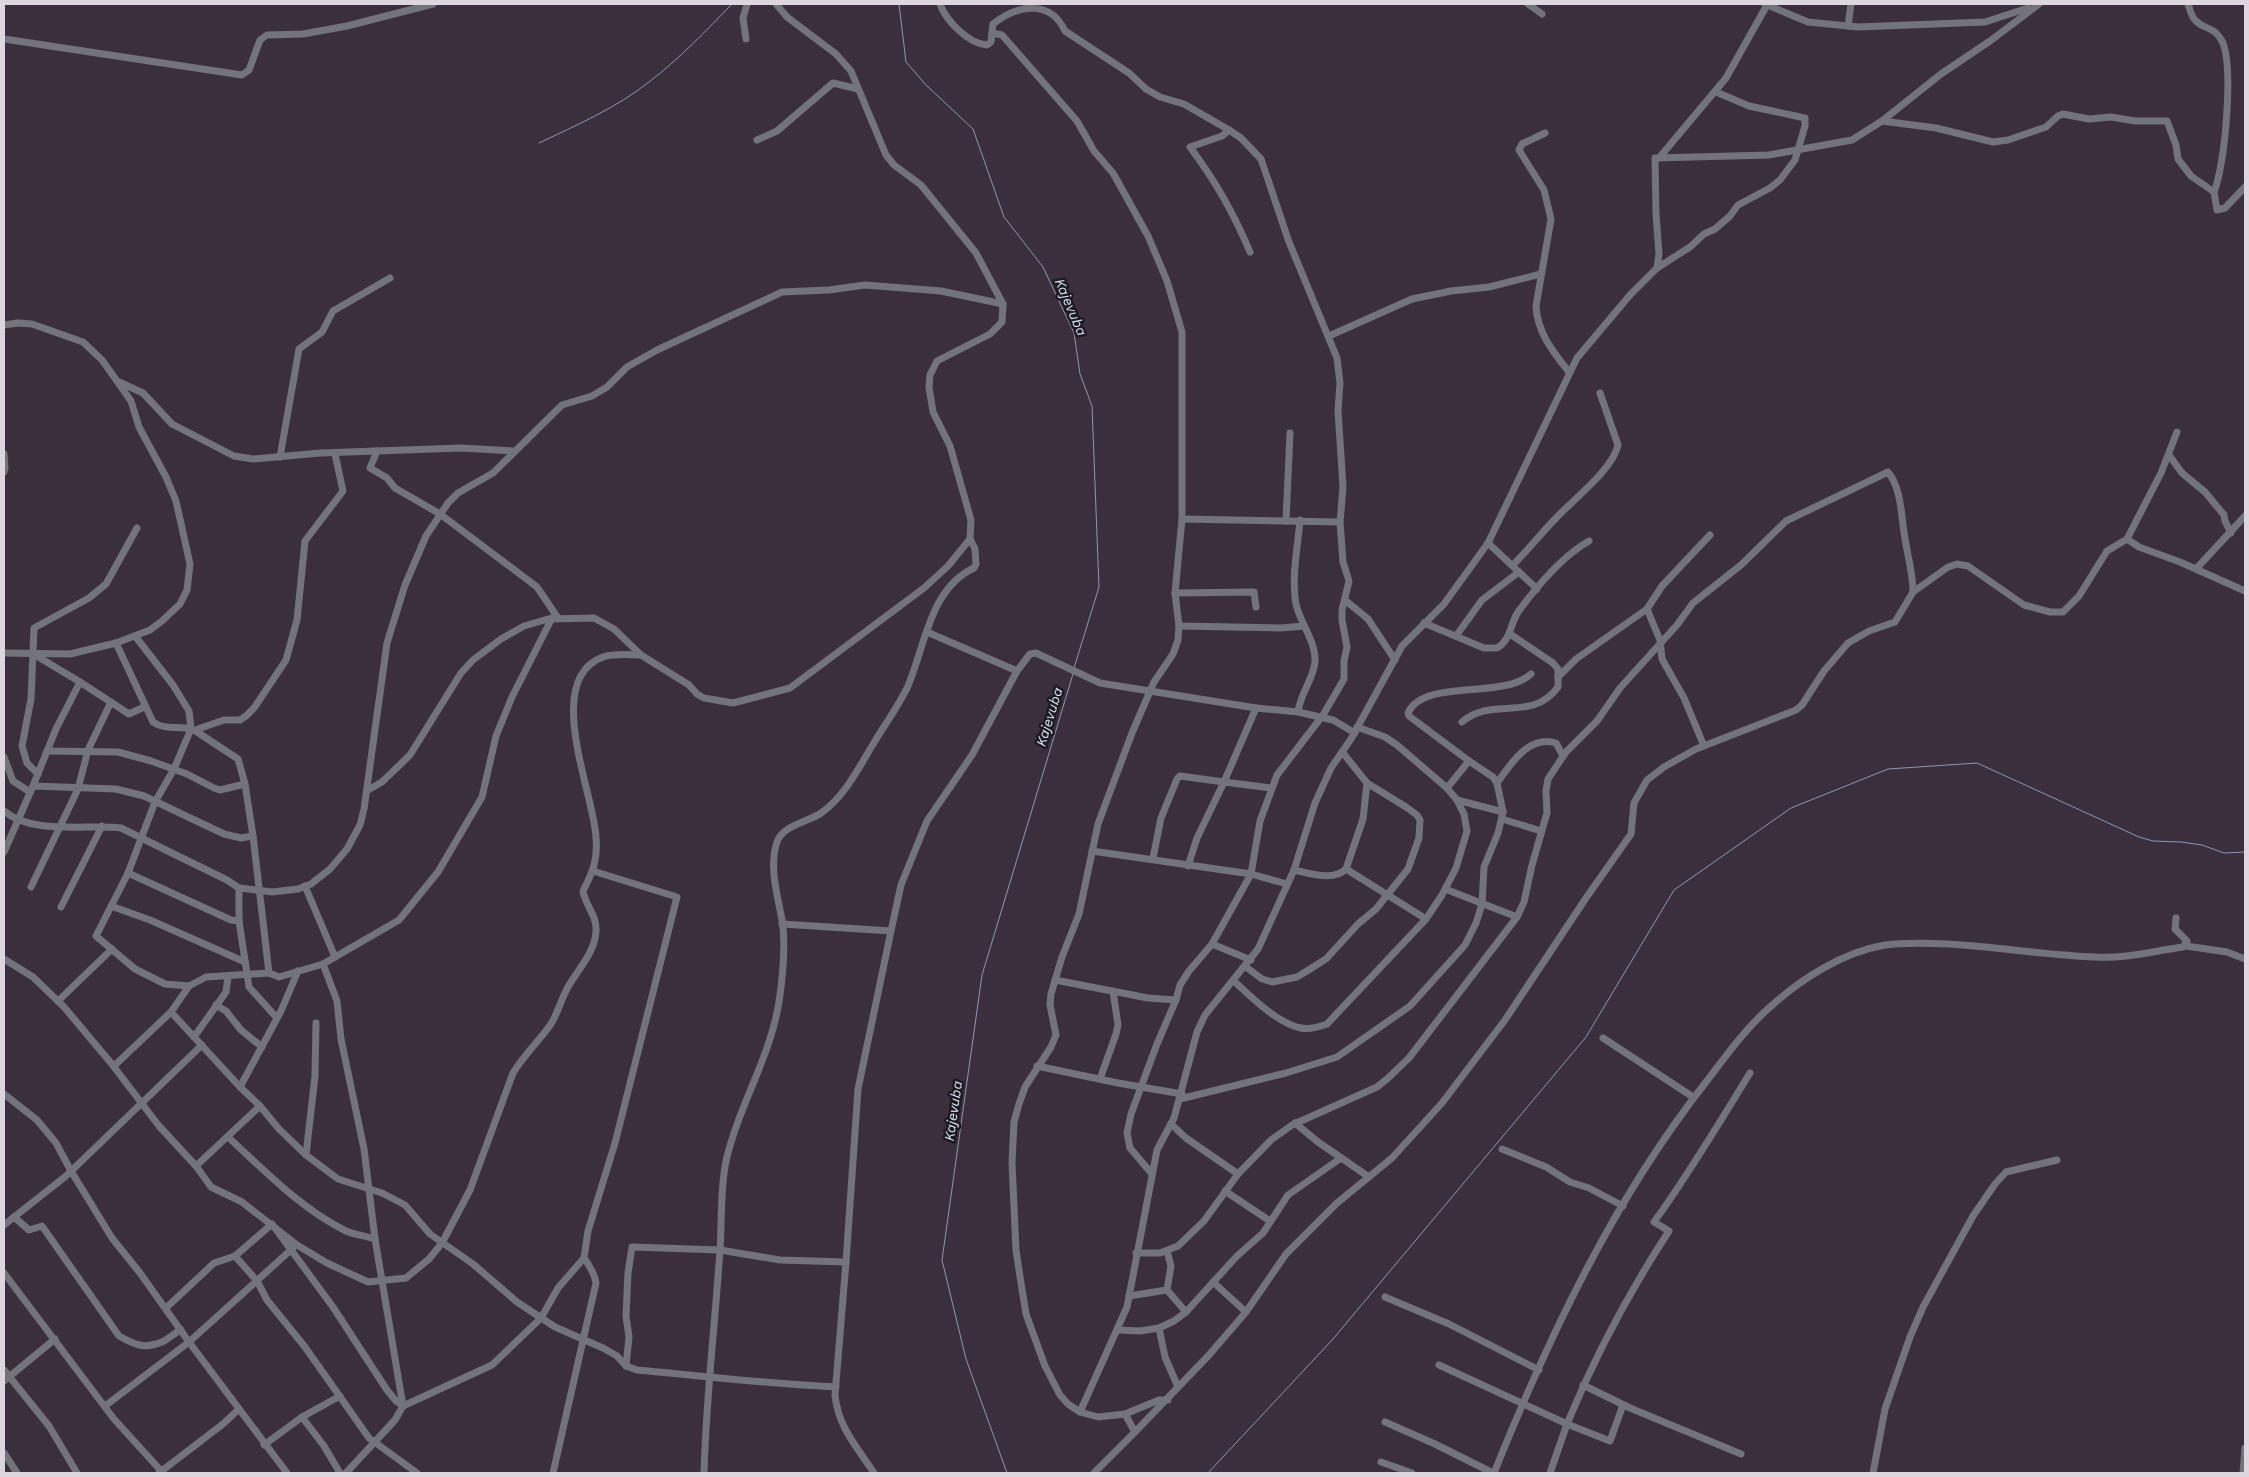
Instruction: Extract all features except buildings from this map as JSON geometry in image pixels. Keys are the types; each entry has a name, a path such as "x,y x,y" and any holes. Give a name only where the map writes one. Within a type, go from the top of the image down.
{"street":[{"path":"4,39 242,75 249,70 260,40 267,35 303,34 347,26 433,4"},
{"path":"746,39 743,18 747,4"},
{"path":"704,1473 720,1250 721,1201 726,1162 738,1121 765,1051 777,1011 784,954 782,924 774,870 779,838 784,831 820,814 851,779 908,686 926,632 943,596 963,573 974,568 976,564 975,549 970,539 971,520 950,446 933,412 929,387 930,375 937,361 990,334 1002,322 1003,304 976,253 921,186 894,165 886,155 851,71 836,54 787,17 776,4"},
{"path":"940,4 950,20 969,39 979,45 987,45 992,42 993,24 1022,8 1037,6 1047,9 1060,20 1065,31 1129,74 1146,89 1160,97 1184,104 1240,138 1261,158 1289,242 1338,358 1340,383 1338,410 1343,487 1340,522 1343,562 1349,581 1346,601 1342,610 1347,647 1344,662 1344,679 1320,718 1280,770 1271,788 1260,821 1251,874 1212,944 1189,971 1180,985 1127,1127 1127,1138 1130,1148 1152,1174"},
{"path":"1528,4 1542,14"},
{"path":"1660,158 1716,92 1732,69 1766,4 1808,22 1848,26 1985,22 2036,5"},
{"path":"1848,26 1851,4"},
{"path":"2188,4 2194,19 2216,32 2225,51 2227,73 2222,156 2220,175 2214,192 2215,208 2220,211 2231,204 2245,187"},
{"path":"1657,268 1659,254 1655,158 1769,155 1852,140 1882,121 1934,78 1990,42 2036,5"},
{"path":"992,33 1002,35 1077,121 1094,151 1113,173 1148,236 1167,281 1182,332 1182,519 1175,593 1179,626 1176,647 1158,675 1103,807 1078,914 1055,980 1050,1005 1056,1035 1051,1047 1025,1087 1014,1122 1012,1163 1016,1250 1026,1314 1045,1366 1060,1395 1068,1404 1080,1412 1098,1417 1125,1414 1159,1400 1168,1400"},
{"path":"757,140 777,131 833,83 858,89"},
{"path":"1080,1412 1118,1330 1129,1296 1136,1253 1160,1142 1171,1124 1181,1096 1201,1022 1214,1003 1246,967 1266,934 1294,870 1315,803 1331,768 1343,753 1407,639 1444,604 1488,543 1569,372 1587,345 1630,295 1657,268 1690,247 1704,234 1715,229 1730,216 1738,205 1775,185 1794,163 1805,126 1805,118 1749,106 1716,92"},
{"path":"1882,121 1936,128 1993,142 2008,140 2046,127 2064,114 2088,119 2111,117 2143,121 2163,120 2169,126 2180,162 2191,176 2214,192"},
{"path":"1229,130 1222,136 1190,147 1211,175 1233,212 1250,252"},
{"path":"1545,133 1522,144 1519,150 1544,190 1551,219 1536,306 1536,318 1550,349 1569,372"},
{"path":"1329,336 1412,298 1450,291 1490,287 1541,274"},
{"path":"280,457 299,349 322,332 333,311 390,278"},
{"path":"4,811 17,822 60,826 121,828 228,880 239,888 280,891 305,886 330,870 347,849 360,825 368,790 386,644 412,564 433,523 458,493 494,473 562,405 592,396 607,387 627,367 657,350 782,292 829,290 865,285 941,291 1003,304"},
{"path":"4,325 18,322 32,324 83,342 102,360 131,401 139,427 176,501 190,564 187,590 180,604 172,613 150,630 116,643 70,654 4,654"},
{"path":"117,381 143,393 172,424 234,456 253,458 461,448 514,451"},
{"path":"1513,565 1559,514 1588,487 1616,454 1618,445 1600,393"},
{"path":"1094,1473 1168,1400 1246,1312 1286,1254 1330,1210 1392,1158 1442,1103 1505,1020 1631,834 1634,803 1647,780 1664,766 1704,746 1784,716 1799,708 1842,649 1864,633 1895,622 1913,592 1948,567 1964,564 2024,605 2050,612 2063,612 2079,596 2107,551 2127,539 2132,533 2169,455 2177,432"},
{"path":"1286,521 1290,433"},
{"path":"377,451 370,468 372,470 387,478 395,488 440,514 537,587 555,618"},
{"path":"4,454 4,472"},
{"path":"116,643 144,707 157,725 194,730 224,720 240,720 246,716 254,708 286,660 297,620 305,541 343,491 335,454"},
{"path":"2169,455 2182,473 2204,492 2224,515 2231,533"},
{"path":"1136,1253 1149,1255 1167,1251 1186,1240 1204,1221 1238,1174 1271,1140 1295,1123 1371,1090 1387,1079 1409,1058 1517,917 1524,902 1547,813 1546,791 1548,779 1563,756 1597,722 1620,688 1660,644 1693,603 1741,564 1786,521 1888,472 1897,493 1900,507 1913,576 1913,592"},
{"path":"2196,569 2245,516"},
{"path":"1182,519 1340,522"},
{"path":"1298,712 1300,700 1311,678 1315,662 1313,646 1296,602 1295,591 1300,520"},
{"path":"38,774 27,763 22,746 31,699 34,628 89,598 106,584 137,528"},
{"path":"1558,677 1576,659 1646,609 1662,586 1710,535"},
{"path":"368,790 382,782 410,755 461,673 473,660 501,639 524,626 555,618 582,617 598,620 614,629 641,655 689,685 704,698 733,703 781,692 790,688 924,588 948,566 970,539"},
{"path":"2127,539 2139,547 2196,569 2245,591"},
{"path":"1424,623 1491,649 1502,645 1510,634 1518,613 1537,589 1562,561 1577,548 1589,541"},
{"path":"1488,543 1537,589"},
{"path":"1456,636 1482,600 1519,572"},
{"path":"1175,593 1254,592 1256,608"},
{"path":"1346,601 1368,618 1395,660"},
{"path":"1646,609 1660,640 1662,659 1684,698 1704,746"},
{"path":"114,1066 171,1012 189,986 206,977 269,973 278,976 323,964 380,929 399,920 438,872 482,797 496,736 512,698 555,618"},
{"path":"1179,626 1281,628 1304,626"},
{"path":"926,632 1017,671"},
{"path":"1462,722 1480,712 1531,707 1544,702 1558,687 1558,669 1553,662 1510,634"},
{"path":"135,636 173,685 189,711 194,730 155,802 128,873 96,936 135,968 165,984 189,986"},
{"path":"874,1473 844,1428 837,1409 836,1387 858,1089 901,884 927,821 972,755 1017,671 1032,652 1100,683 1256,708 1298,712 1385,737 1397,745 1457,800 1464,814 1467,831 1456,868 1445,889 1426,919 1327,1024 1302,1029 1284,1021 1234,981"},
{"path":"34,655 129,714 144,707"},
{"path":"294,1247 368,1282 384,1282 406,1278 429,1259 442,1243 470,1190 513,1073 551,1024 563,995 584,964 592,947 596,931 596,921 583,891 593,871 597,852 595,825 574,732 574,695 585,671 595,661 614,655 641,655"},
{"path":"1037,1066 1100,1080 1141,1086 1181,1096 1286,1073 1327,1061 1360,1042 1410,1006 1465,945 1482,904 1487,857 1503,816 1497,783 1493,777 1409,716 1408,713 1418,702 1436,695 1507,686 1524,681 1532,674"},
{"path":"4,852 47,751 80,682"},
{"path":"31,888 78,789 88,750 111,702"},
{"path":"1188,866 1196,838 1224,782 1256,708"},
{"path":"194,730 238,759 245,784 253,836 269,973"},
{"path":"1497,783 1518,757 1539,742 1556,743 1563,756"},
{"path":"47,751 88,750 118,752 174,770 220,790 245,784"},
{"path":"1246,967 1262,979 1272,982 1297,977 1326,959 1358,924 1376,909 1408,870 1422,826 1417,815 1367,783 1343,753"},
{"path":"4,757 13,781 32,789 116,789 144,796 224,834 242,838 253,836"},
{"path":"1446,788 1469,761"},
{"path":"1153,858 1160,818 1179,777 1271,788"},
{"path":"1294,870 1328,875 1340,874 1346,870 1363,819 1367,783"},
{"path":"1457,800 1541,831"},
{"path":"61,907 102,826"},
{"path":"1092,851 1153,858 1188,866 1251,874 1287,884"},
{"path":"1346,870 1426,919"},
{"path":"346,1473 395,1420 403,1406 492,1365 541,1318 558,1288 584,1258 588,1231 615,1143 677,897 593,871"},
{"path":"128,873 231,920 239,921"},
{"path":"305,886 335,957"},
{"path":"239,888 239,921 248,987 277,1018"},
{"path":"1445,889 1517,917"},
{"path":"111,906 150,920 245,962"},
{"path":"2176,918 2175,929 2186,937 2186,946"},
{"path":"782,924 891,932"},
{"path":"1385,1422 1436,1444 1493,1473 1522,1404 1575,1292 1623,1206 1694,1097 1748,1028 1784,995 1825,968 1871,948 1904,943 2004,948 2056,954 2120,958 2186,946 2227,952 2245,960"},
{"path":"1212,944 1251,960"},
{"path":"58,1001 112,949"},
{"path":"4,959 33,977 58,1001 212,1186 229,1194 272,1224 294,1247 387,1390 403,1406"},
{"path":"323,964 337,1002 341,1040 354,1094 403,1406"},
{"path":"240,1088 277,1018 298,971"},
{"path":"194,1037 226,992 228,977"},
{"path":"1055,980 1176,1000"},
{"path":"1100,1080 1118,1025 1113,991"},
{"path":"216,1005 226,1011 241,1030 262,1047"},
{"path":"171,1012 240,1088 260,1106 279,1129 306,1155 338,1178 391,1196 405,1205 430,1234 473,1264 502,1290 555,1327 617,1356 626,1366 637,1370 710,1376 730,1380 836,1387"},
{"path":"306,1155 315,1076 316,1023"},
{"path":"1603,1038 1694,1097"},
{"path":"4,1225 71,1171 202,1045"},
{"path":"1550,1473 1583,1385 1622,1308 1669,1231 1654,1222 1683,1182 1710,1135 1750,1073"},
{"path":"4,1094 37,1120 56,1143 112,1238 166,1308 264,1445 287,1473"},
{"path":"196,1166 260,1106"},
{"path":"1295,1123 1369,1177"},
{"path":"1171,1124 1186,1138 1238,1174"},
{"path":"228,1137 287,1191 346,1231 376,1239"},
{"path":"1502,1149 1546,1167 1570,1182 1589,1188 1623,1206"},
{"path":"1118,1330 1140,1331 1159,1328 1174,1321 1186,1312 1212,1282 1263,1233 1288,1195 1341,1158"},
{"path":"1874,1473 1885,1409 1910,1337 1923,1307 1973,1216 1995,1184 2006,1172 2057,1160"},
{"path":"1225,1191 1270,1221"},
{"path":"14,1217 29,1230 42,1226 119,1336 134,1346 146,1345 166,1340 172,1334 181,1330"},
{"path":"166,1308 214,1263 235,1256 272,1224"},
{"path":"105,1406 189,1342 294,1247"},
{"path":"626,1366 629,1337 626,1316 628,1273 632,1248 720,1250 780,1260 846,1262"},
{"path":"1167,1251 1171,1266 1167,1290"},
{"path":"235,1256 257,1281 267,1300 305,1347 369,1438 416,1473"},
{"path":"553,1473 596,1283 595,1276 584,1258"},
{"path":"4,1274 105,1406 161,1472 223,1424 239,1409"},
{"path":"1212,1282 1246,1312"},
{"path":"1129,1296 1167,1290"},
{"path":"1167,1290 1186,1312"},
{"path":"1385,1296 1449,1324 1539,1370"},
{"path":"1159,1328 1164,1357 1178,1387"},
{"path":"7,1379 55,1339"},
{"path":"1439,1365 1567,1424 1610,1441 1623,1405"},
{"path":"4,1370 7,1379 49,1426 77,1473"},
{"path":"1583,1385 1623,1405 1741,1454"},
{"path":"264,1445 302,1417 340,1396"},
{"path":"1125,1414 1135,1432"},
{"path":"302,1417 324,1446 340,1473"},
{"path":"2243,1473 2245,1448"},
{"path":"4,1453 17,1473"},
{"path":"1381,1462 1412,1473"}],"waterway":[{"path":"539,143 596,116 636,91 682,54 732,4"},
{"name":"Kajevuba","path":"899,4 906,62 926,85 973,129 1004,217 1043,267 1074,333 1080,374 1092,406 1099,587 1074,668"},
{"name":"Kajevuba","path":"1007,1473 966,1359 942,1260 982,975 1073,674"},
{"path":"1208,1473 1333,1339 1586,1037 1674,890 1791,808 1888,769 1977,763 2139,837 2153,841 2202,845 2224,853 2245,852"}]}
